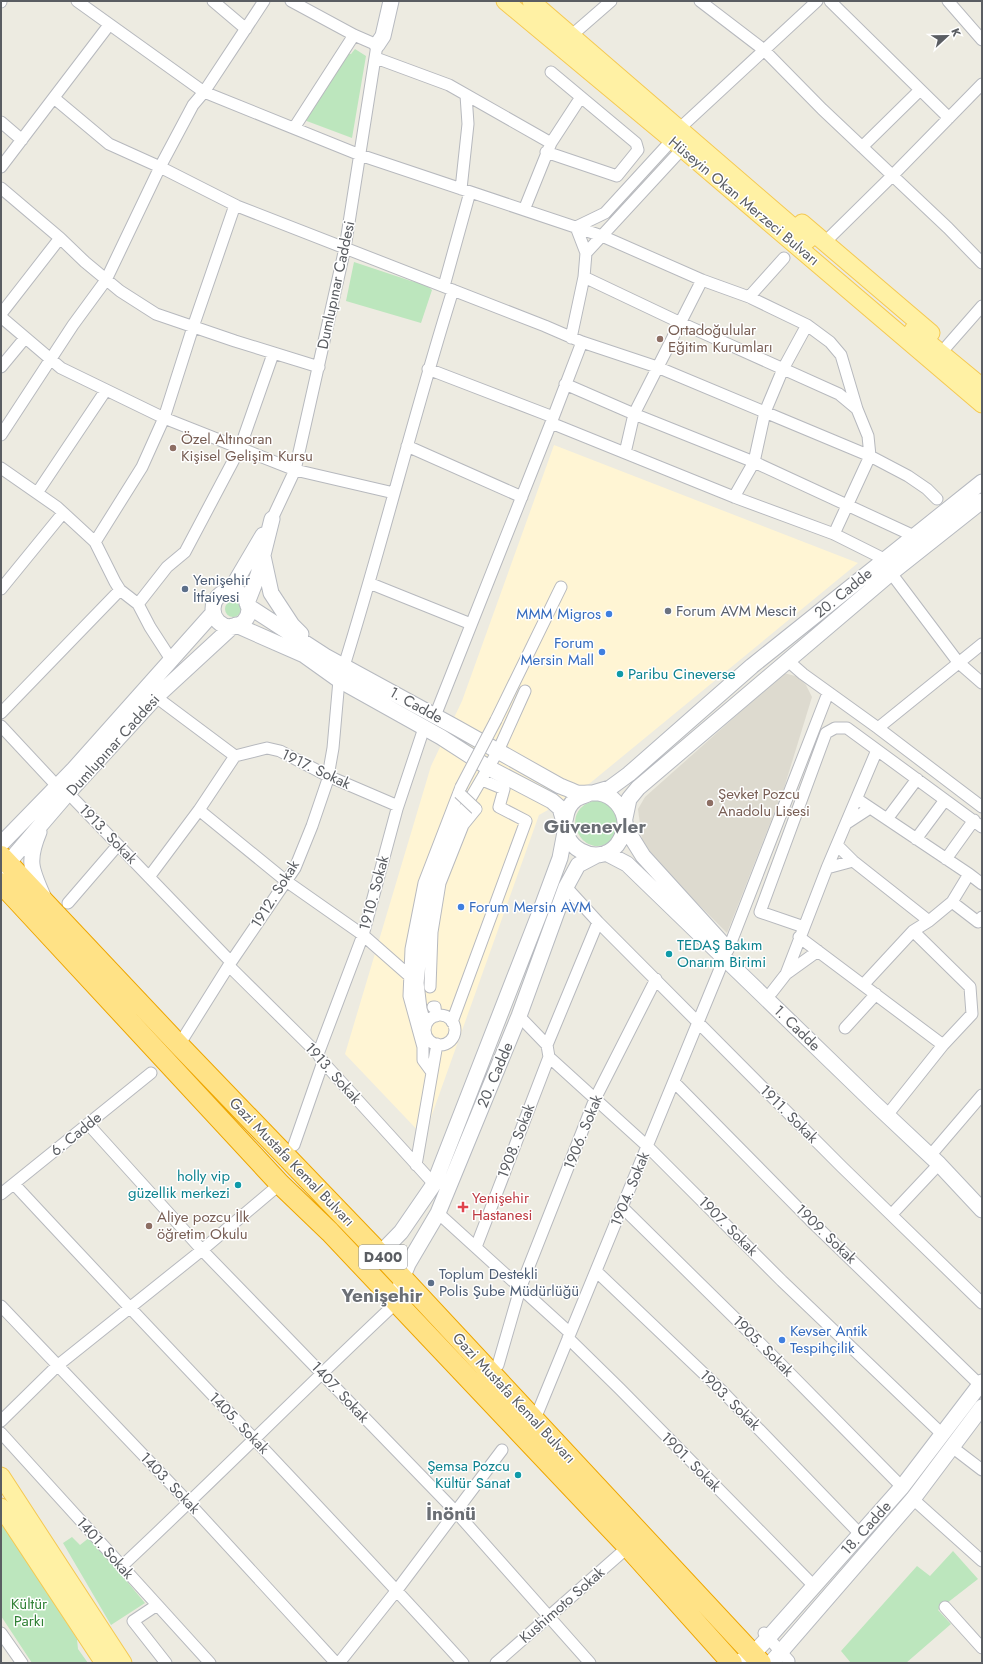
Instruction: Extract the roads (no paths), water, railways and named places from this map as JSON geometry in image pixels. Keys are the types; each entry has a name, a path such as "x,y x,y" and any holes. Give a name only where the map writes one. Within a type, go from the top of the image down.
{"highway":[{"name":"Gazi Mustafa Kemal Bulvarı","path":"3,863 48,906 179,1045 381,1254 402,1279 535,1419 751,1660"},
{"name":"Gazi Mustafa Kemal Bulvarı","path":"1,883 280,1184 330,1232 628,1547 732,1663"}],"main road":[{"name":"Hüseyin Okan Merzeci Bulvarı","path":"505,1 868,291 982,387"},
{"name":"Hüseyin Okan Merzeci Bulvarı","path":"531,1 572,35 680,140 982,404"},
{"path":"680,140 722,154 982,376"},
{"path":"680,140 720,191 982,415"},
{"path":"1,1476 123,1663"},
{"path":"1,1506 104,1663"}],"street":[{"path":"77,1 204,92 360,156 602,236 702,280 749,297 807,325 830,342 841,355 857,408 868,436 870,456 834,534"},
{"path":"213,1 246,29"},
{"path":"1,435 73,325 106,280 160,168 193,105 204,92 264,1"},
{"path":"291,1 354,35 376,52 449,85 548,148 617,176 638,150 636,143 551,72"},
{"name":"Dumlupınar Caddesi","path":"230,591 272,519 295,470 345,248 376,52 377,32 383,1"},
{"name":"Dumlupınar Caddesi","path":"376,52 383,36 391,1"},
{"path":"572,35 611,1"},
{"path":"700,1 764,50 862,147 948,228 982,263"},
{"path":"576,227 605,213 680,140 764,50 817,1"},
{"path":"830,1 949,118"},
{"path":"948,1 982,40"},
{"path":"1,167 109,25"},
{"path":"294,128 354,35"},
{"path":"825,242 982,84"},
{"path":"862,147 920,90"},
{"name":"1912. Sokak","path":"179,1045 230,964 295,868 312,826 328,776 342,673 407,446 448,288 465,191 468,124 466,95"},
{"path":"524,210 548,148 581,97"},
{"path":"54,98 109,144 235,205 546,326 571,338 657,367 765,412 870,456 908,476 927,489 937,499"},
{"path":"1,122 22,140"},
{"path":"586,254 680,140"},
{"path":"1,188 60,238 106,280 120,291 156,314 273,354 318,367"},
{"path":"95,542 142,466 164,418 193,327 235,205"},
{"path":"571,338 584,277 586,254 576,227"},
{"path":"1,314 60,238"},
{"path":"749,297 784,258"},
{"path":"584,277 680,323 839,394 857,408"},
{"path":"625,453 634,414 702,280"},
{"path":"947,346 982,306"},
{"path":"1,317 61,368 164,418 295,470 394,492"},
{"path":"734,497 754,462 765,412 783,369 807,325"},
{"path":"1,367 25,338"},
{"path":"435,716 582,342"},
{"path":"138,604 166,567 185,552 240,448 273,354"},
{"path":"428,369 552,420 625,453 734,497 834,534 884,559"},
{"path":"565,384 634,414 754,462 914,536"},
{"path":"37,493 106,390"},
{"path":"407,446 522,497"},
{"path":"1,468 63,513 95,542 120,590 138,604 150,627 172,661"},
{"name":"20. Cadde","path":"591,793 610,788 629,774 752,666 982,482"},
{"name":"20. Cadde","path":"625,822 629,799 638,788 891,573 982,501"},
{"path":"1,589 63,513"},
{"name":"Dumlupınar Caddesi","path":"248,604 258,575 272,519"},
{"path":"263,556 271,593 292,625 326,656"},
{"path":"891,573 958,662 982,683"},
{"path":"369,583 471,624"},
{"path":"426,1026 434,1012 445,1016 452,1022 455,1032 450,1040 442,1045 428,1039 414,979 411,948 424,883 460,790 561,587"},
{"path":"1,713 120,590"},
{"path":"230,591 239,593 248,604 246,617 235,626 223,625 219,622 214,613 213,607 218,596 230,591"},
{"name":"1. Cadde","path":"248,604 326,656 342,673 424,728 486,774 552,801 560,808 564,827"},
{"name":"Dumlupınar Caddesi","path":"3,863 43,822 74,769 214,613"},
{"name":"Dumlupınar Caddesi","path":"1,844 25,818 62,790 156,697 235,626"},
{"name":"1. Cadde","path":"235,626 304,655 435,716 560,786 578,793 591,793"},
{"path":"878,728 982,644"},
{"path":"787,660 802,674 878,728 982,807"},
{"path":"431,1072 423,1060 423,1047 409,996 414,979 426,907 435,872 453,829 498,751 525,691"},
{"name":"1904. Sokak","path":"535,1419 726,954 828,693"},
{"path":"149,877 199,810 235,756 156,697"},
{"name":"1913. Sokak","path":"1,726 62,790 149,877 230,964 321,1058 434,1184"},
{"name":"1910. Sokak","path":"294,1146 321,1058 364,935 398,806 424,728"},
{"path":"943,1044 818,951 802,932 760,912 826,733 835,728 847,728 978,824 946,859"},
{"name":"1917. Sokak","path":"235,756 267,748 280,751 328,776 398,806"},
{"path":"786,974 827,868 877,750"},
{"path":"452,1022 526,821 499,807 504,789 486,774"},
{"path":"887,820 916,779"},
{"path":"430,987 432,932 440,883 463,825 476,808 460,790"},
{"path":"591,793 599,793 612,799 620,807 625,822 622,838 616,847 601,854 586,854 576,849 570,842 564,827 568,808 574,800 591,793"},
{"path":"857,799 946,859 977,877 952,902 929,921 913,931 863,984"},
{"path":"916,839 945,800"},
{"path":"847,823 870,808"},
{"path":"199,810 286,881 364,935 414,979"},
{"path":"1,828 25,818"},
{"path":"43,822 32,848 32,870 48,906"},
{"name":"1. Cadde","path":"625,822 643,856 726,954 772,992 892,1109 937,1157 982,1210"},
{"name":"20. Cadde","path":"365,1269 402,1232 434,1184 560,858 564,827"},
{"path":"68,903 118,845"},
{"path":"837,845 853,860 929,921"},
{"name":"20. Cadde","path":"397,1302 402,1279 412,1256 438,1213 519,1016 566,887 578,865 601,854"},
{"name":"1. Cadde","path":"601,854 627,864 726,954 937,1157 982,1195"},
{"path":"827,868 853,860"},
{"name":"1911. Sokak","path":"566,887 598,922 842,1167 982,1303"},
{"path":"952,902 978,922 982,917"},
{"path":"549,1058 547,1045 598,922"},
{"path":"892,1109 943,1044 972,1014 970,986 913,931"},
{"path":"772,992 786,974 818,951"},
{"name":"1906. Sokak","path":"498,1365 520,1289 595,1099 656,979"},
{"path":"845,1028 876,994"},
{"path":"519,1016 547,1045"},
{"path":"416,1164 437,1044"},
{"name":"1907. Sokak","path":"549,1058 647,1146 782,1281 942,1434"},
{"name":"1908. Sokak","path":"476,1247 549,1058"},
{"name":"6. Cadde","path":"1,1194 152,1073"},
{"name":"1909. Sokak","path":"674,1082 810,1220 981,1383"},
{"path":"892,1214 937,1157 982,1096"},
{"name":"1407. Sokak","path":"88,1124 202,1250 456,1512 590,1663"},
{"name":"1405. Sokak","path":"14,1184 129,1308 397,1590 463,1663"},
{"path":"1,1421 57,1366 202,1250 280,1184"},
{"name":"1905. Sokak","path":"622,1207 751,1334 902,1487"},
{"name":"1901. Sokak","path":"438,1213 476,1247 569,1336 814,1586"},
{"name":"1903. Sokak","path":"596,1271 721,1390 860,1534"},
{"path":"122,1566 189,1503 321,1372 397,1302"},
{"name":"1403. Sokak","path":"1,1306 189,1503 336,1663"},
{"name":"18. Cadde","path":"751,1660 766,1636 814,1586 902,1487 981,1383"},
{"name":"18. Cadde","path":"780,1659 913,1499 982,1407"},
{"name":"1401. Sokak","path":"1,1433 210,1663"},
{"path":"952,1447 982,1470"},
{"path":"340,1663 502,1450"},
{"path":"913,1499 982,1561"},
{"name":"Kushimoto Sokak","path":"496,1663 628,1547"},
{"path":"157,1605 133,1621 166,1663"},
{"path":"945,1607 982,1648"},
{"path":"1,1632 22,1663"},
{"path":"766,1636 780,1659"}],"place":[{"name":"Ortadoğulular Eğitim Kurumları","path":"660,339"},
{"name":"Özel Altınoran Kişisel Gelişim Kursu","path":"173,448"},
{"name":"Yenişehir İtfaiyesi","path":"185,589"},
{"name":"Forum AVM Mescit","path":"668,611"},
{"name":"MMM Migros","path":"609,614"},
{"name":"Forum Mersin Mall","path":"602,652"},
{"name":"Paribu Cineverse","path":"620,674"},
{"name":"Şevket Pozcu Anadolu Lisesi","path":"710,803"},
{"name":"Forum Mersin AVM","path":"461,907"},
{"name":"TEDAŞ Bakım Onarım Birimi","path":"669,954"},
{"name":"holly vip güzellik merkezi","path":"238,1185"},
{"name":"Yenişehir Hastanesi","path":"463,1207"},
{"name":"Aliye pozcu İlk öğretim Okulu","path":"149,1226"},
{"name":"Toplum Destekli Polis Şube Müdürlüğü","path":"431,1283"},
{"name":"Kevser Antik Tespihçilik","path":"782,1340"},
{"name":"Şemsa Pozcu Kültür Sanat","path":"518,1475"}],"district":[{"name":"Güvenevler","path":"595,826"},
{"name":"Yenişehir","path":"382,1295"},
{"name":"İnönü","path":"451,1513"}],"park label":[{"name":"Kültür Parkı","path":"29,1612"}]}
